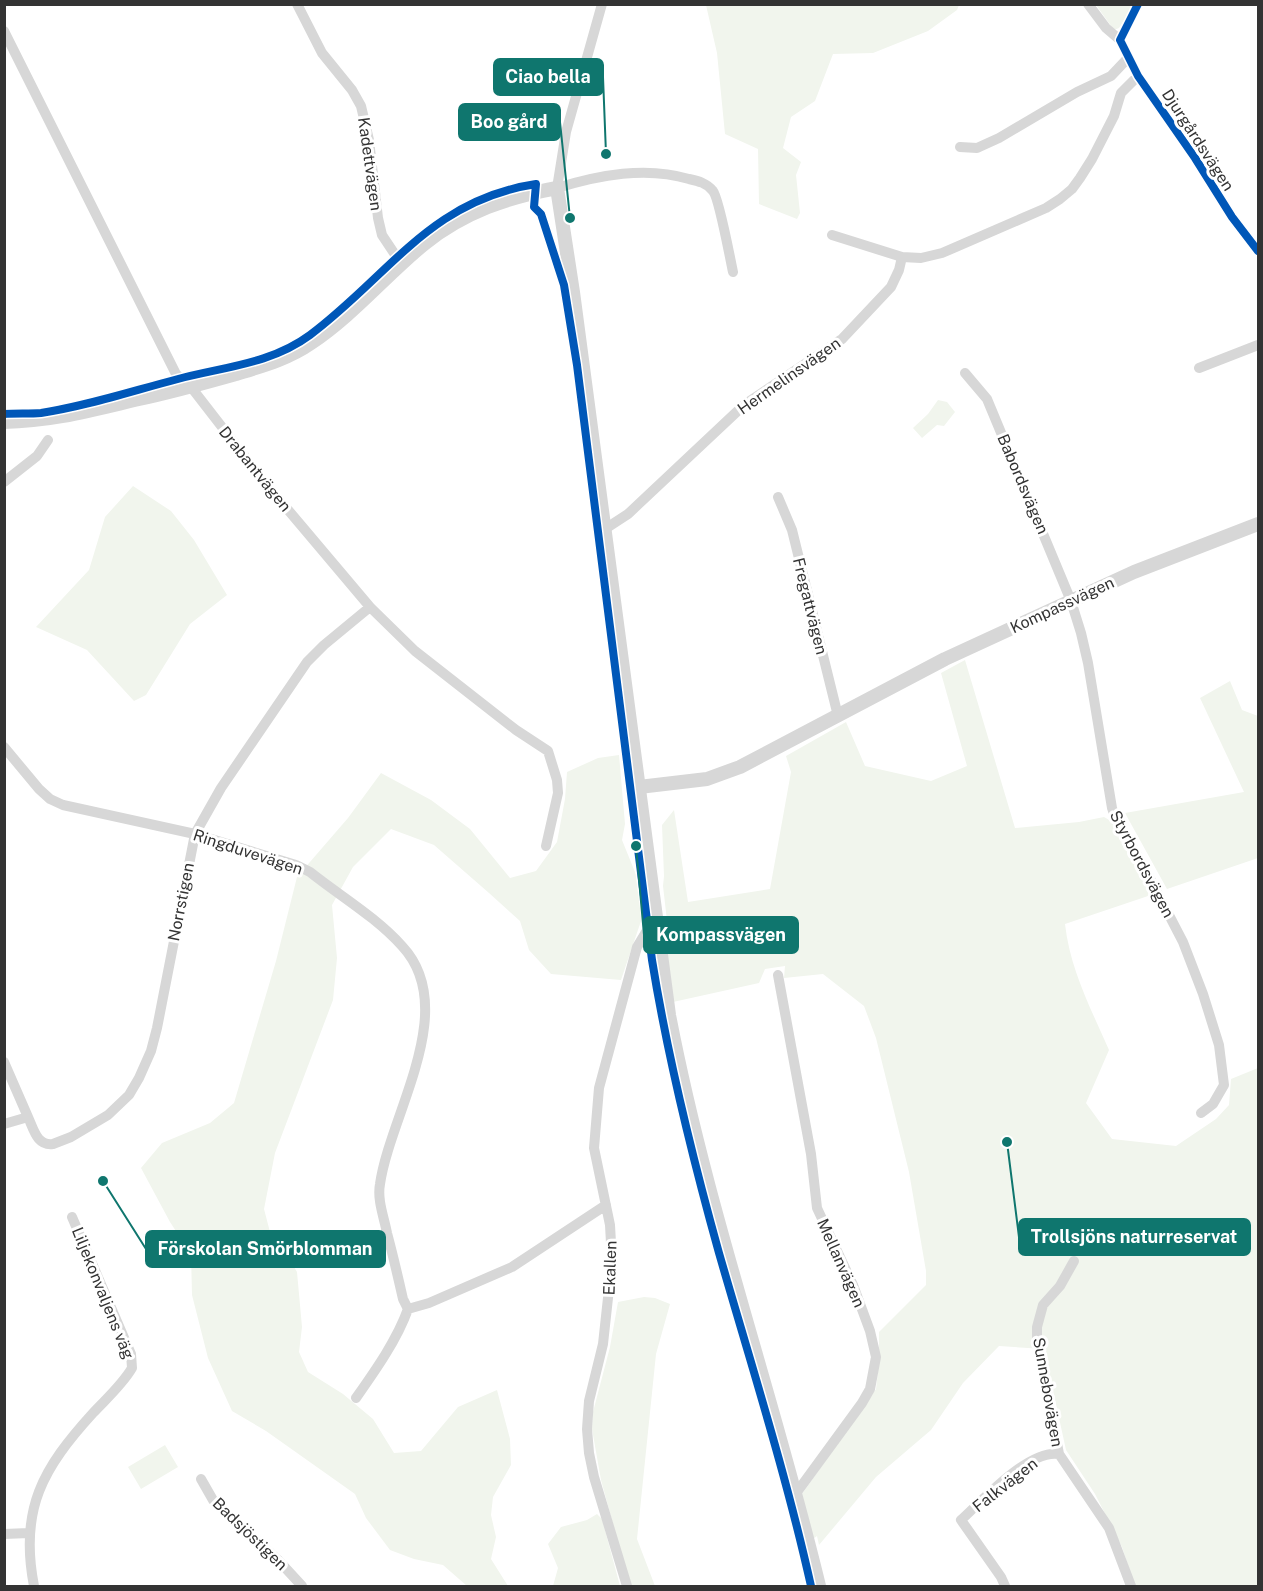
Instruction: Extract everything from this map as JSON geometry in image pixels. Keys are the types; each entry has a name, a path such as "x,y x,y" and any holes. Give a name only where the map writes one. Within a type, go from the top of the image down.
{"street":[{"name":"Kadettvägen","path":"297,4 322,52 352,90 361,106 369,140 382,236 402,265"},
{"path":"602,4 566,132 557,188 605,529 655,918 680,1073 717,1217 796,1492 819,1587"},
{"name":"Djurgårdsvägen","path":"1088,4 1106,28 1120,40 1138,76 1195,158 1236,224 1258,251"},
{"path":"1120,40 1138,4"},
{"name":"Drabantvägen","path":"4,31 176,374 191,387 267,485 370,607 415,651 516,730 548,751 557,780 558,793 546,846"},
{"path":"960,147 977,148 999,138 1077,92 1112,76 1128,58"},
{"path":"832,235 902,257 921,258 942,253 1046,208 1072,189 1080,178 1114,116 1121,93 1138,76"},
{"path":"4,422 48,420 191,387 270,363 308,345 325,334 440,233 481,209 508,199 585,180 624,173 663,174 705,184 715,194 733,272"},
{"name":"Hermelinsvägen","path":"605,529 628,514 744,405 842,339 891,287 902,257"},
{"path":"1199,368 1258,345"},
{"name":"Babordsvägen","path":"965,373 987,399 1071,601"},
{"path":"4,482 37,456 48,440"},
{"name":"Fregattvägen","path":"778,497 792,530 838,716"},
{"name":"Kompassvägen","path":"639,787 706,779 725,773 945,659 1166,558 1258,524"},
{"name":"Styrbordsvägen","path":"1071,601 1082,633 1088,663 1112,808 1116,820 1143,864 1183,942 1219,1045 1224,1085 1213,1104 1201,1113"},
{"name":"Norrstigen","path":"28,1117 39,1141 47,1145 53,1144 71,1137 108,1115 129,1095 140,1078 157,1028 195,834 221,788 307,662 370,607"},
{"name":"Ringduvevägen","path":"4,747 50,799 77,809 195,834 296,866 310,872 404,947 416,966 425,1004 425,1020 416,1065 380,1185 384,1221 403,1299 408,1309"},
{"name":"Ekallen","path":"627,1587 594,1477 587,1429 589,1401 606,1321 612,1261 612,1240 594,1148 599,1088 637,947 655,918"},
{"name":"Mellanvägen","path":"778,975 811,1154 817,1208 854,1285 870,1331 876,1357 870,1389 862,1403 796,1492"},
{"path":"4,1062 28,1117 4,1124"},
{"path":"356,1398 404,1321 408,1309 429,1303 512,1267 606,1205"},
{"name":"Liljekonvaljens väg","path":"34,1587 30,1533 33,1507 39,1491 63,1447 132,1368 130,1354 72,1217"},
{"name":"Sunnebovägen","path":"1074,1261 1060,1286 1042,1305 1037,1327 1059,1454 1109,1528 1131,1587"},
{"name":"Falkvägen","path":"1005,1587 1001,1576 961,1520 1031,1461 1047,1454 1059,1454"},
{"name":"Badsjöstigen","path":"201,1479 213,1500 279,1561 302,1587"},
{"path":"4,1534 30,1533"}],"shaded area":[{"path":"706,4 959,5 957,10 928,31 873,53 833,54 815,101 791,117 783,148 801,162 796,175 800,213 797,219 759,204 758,149 725,134 717,53"},
{"path":"1096,5 1134,5 1119,28 1114,30"},
{"path":"938,400 947,402 955,412 944,426 937,425 922,438 913,428 928,414"},
{"path":"133,486 171,511 194,540 227,595 190,624 146,695 134,701 87,650 36,627 89,570 105,517"},
{"path":"965,660 1015,828 1079,822 1104,817 1111,821 1151,895 1065,924 1076,973 1109,1050 1086,1103 1112,1139 1176,1146 1216,1119 1229,1105 1231,1079 1258,1068 1258,1586 1135,1586 1122,1547 1095,1494 1066,1450 1044,1349 999,1346 963,1383 931,1430 876,1477 819,1545 817,1536 813,1539 802,1494 876,1389 879,1332 926,1285 926,1271 909,1172 876,1038 864,1006 823,974 784,978 785,966 765,969 759,983 673,1002 666,948 670,947 663,886 662,825 674,810 688,902 770,889 791,772 786,756 846,722 865,766 931,781 967,766 941,673"},
{"path":"1230,681 1242,710 1258,716 1258,858 1167,889 1125,813 1244,792 1200,698"},
{"path":"619,755 625,824 622,840 639,882 641,921 621,980 551,974 529,950 520,921 434,845 391,829 353,867 332,905 337,958 333,1000 275,1153 264,1209 270,1232 281,1245 297,1272 302,1327 299,1352 308,1372 343,1394 373,1419 394,1453 421,1451 458,1407 497,1390 510,1439 511,1465 493,1497 491,1515 496,1537 491,1559 508,1586 467,1586 443,1565 414,1559 390,1550 366,1518 355,1494 266,1431 232,1411 208,1358 192,1295 191,1254 170,1222 141,1168 162,1143 210,1123 234,1103 276,961 297,877 348,818 381,773 431,800 470,829 510,878 536,871 557,842 565,799 567,772 598,758"},
{"path":"644,1297 655,1298 670,1304 656,1354 637,1539 655,1586 630,1586 601,1480 592,1429 593,1412 610,1347 618,1302"},
{"path":"165,1445 178,1467 141,1489 128,1467"},
{"path":"597,1514 602,1519 620,1586 553,1586 558,1568 548,1544 561,1527 587,1520"}],"cycle path":[{"path":"1138,4 1120,40 1138,76 1195,158 1232,217 1258,251"},
{"path":"4,414 41,413 75,406 263,359 295,345 310,335 413,243 439,223 467,206 499,193 536,184 534,207 541,214 564,285 577,365 652,960 665,1034 699,1180 779,1461 811,1586"}],"place":[{"name":"Ciao bella","path":"606,154"},
{"name":"Boo gård","path":"570,218"},
{"name":"Kompassvägen","path":"636,846"},
{"name":"Trollsjöns naturreservat","path":"1007,1142"},
{"name":"Förskolan Smörblomman","path":"103,1181"}]}
